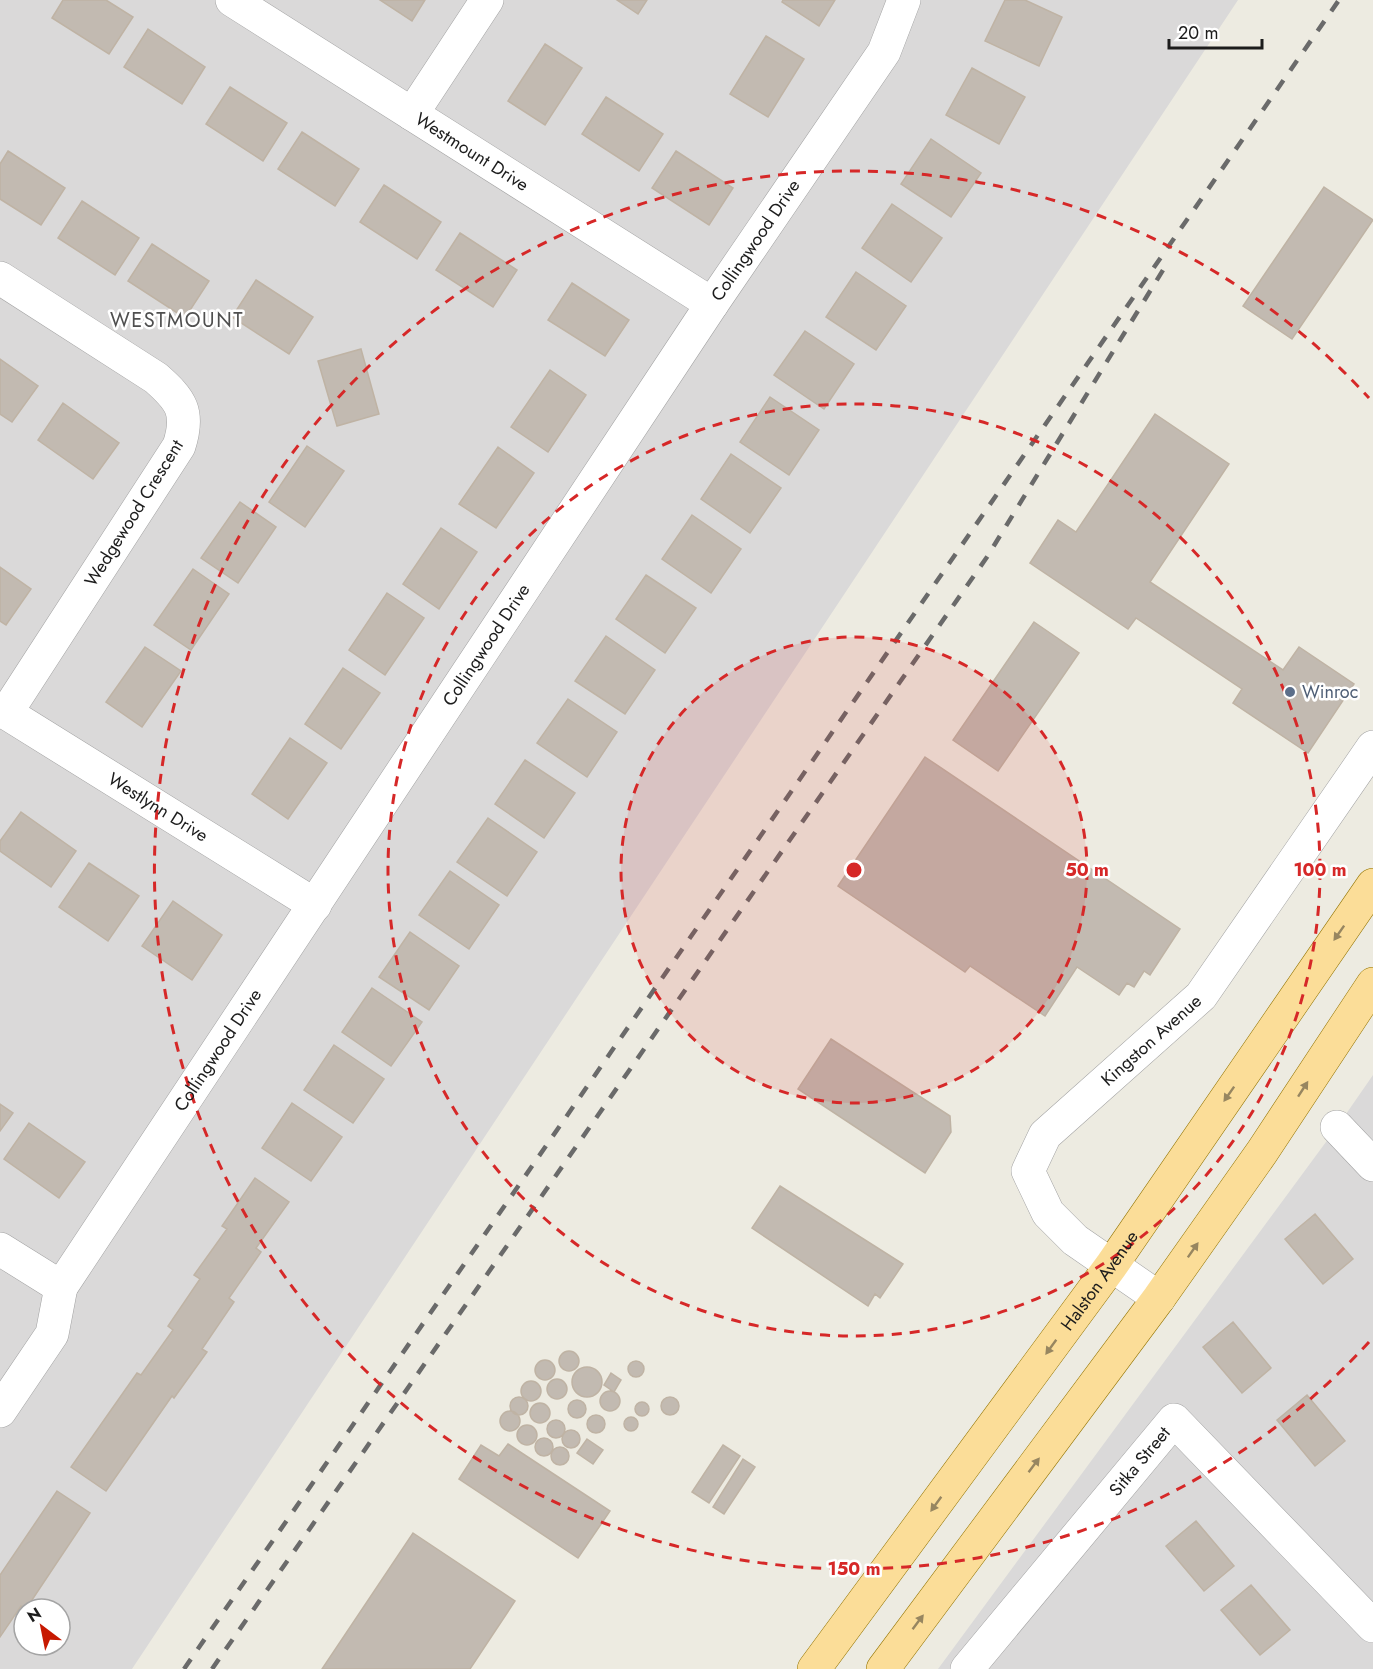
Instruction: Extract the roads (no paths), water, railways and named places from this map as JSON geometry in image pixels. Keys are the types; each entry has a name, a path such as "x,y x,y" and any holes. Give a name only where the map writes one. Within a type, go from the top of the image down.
{"main road":[{"name":"Halston Avenue","path":"814,1669 1111,1266 1373,885"},
{"path":"883,1669 1159,1298 1262,1152 1373,984"}],"street":[{"name":"Westmount Drive","path":"232,0 712,304"},
{"path":"412,114 487,0"},
{"name":"Collingwood Drive","path":"0,1411 52,1334 61,1287 712,304 884,52 904,0"},
{"name":"Wedgewood Crescent","path":"0,278 156,378 172,393 183,409 185,428 179,446 3,711"},
{"name":"Westlynn Drive","path":"3,711 315,905"},
{"name":"Kingston Avenue","path":"1159,1298 1076,1240 1048,1213 1028,1171 1045,1135 1201,996 1373,747"},
{"path":"1337,1127 1373,1165"},
{"path":"0,1249 61,1287"},
{"name":"Sitka Street","path":"967,1669 1174,1419 1373,1626"}],"railway":[{"path":"184,1669 1339,0"},
{"path":"212,1669 987,557 1163,270"}],"place":[{"name":"Winroc","path":"1290,692"}],"district":[{"name":"WESTMOUNT","path":"177,320"}]}
